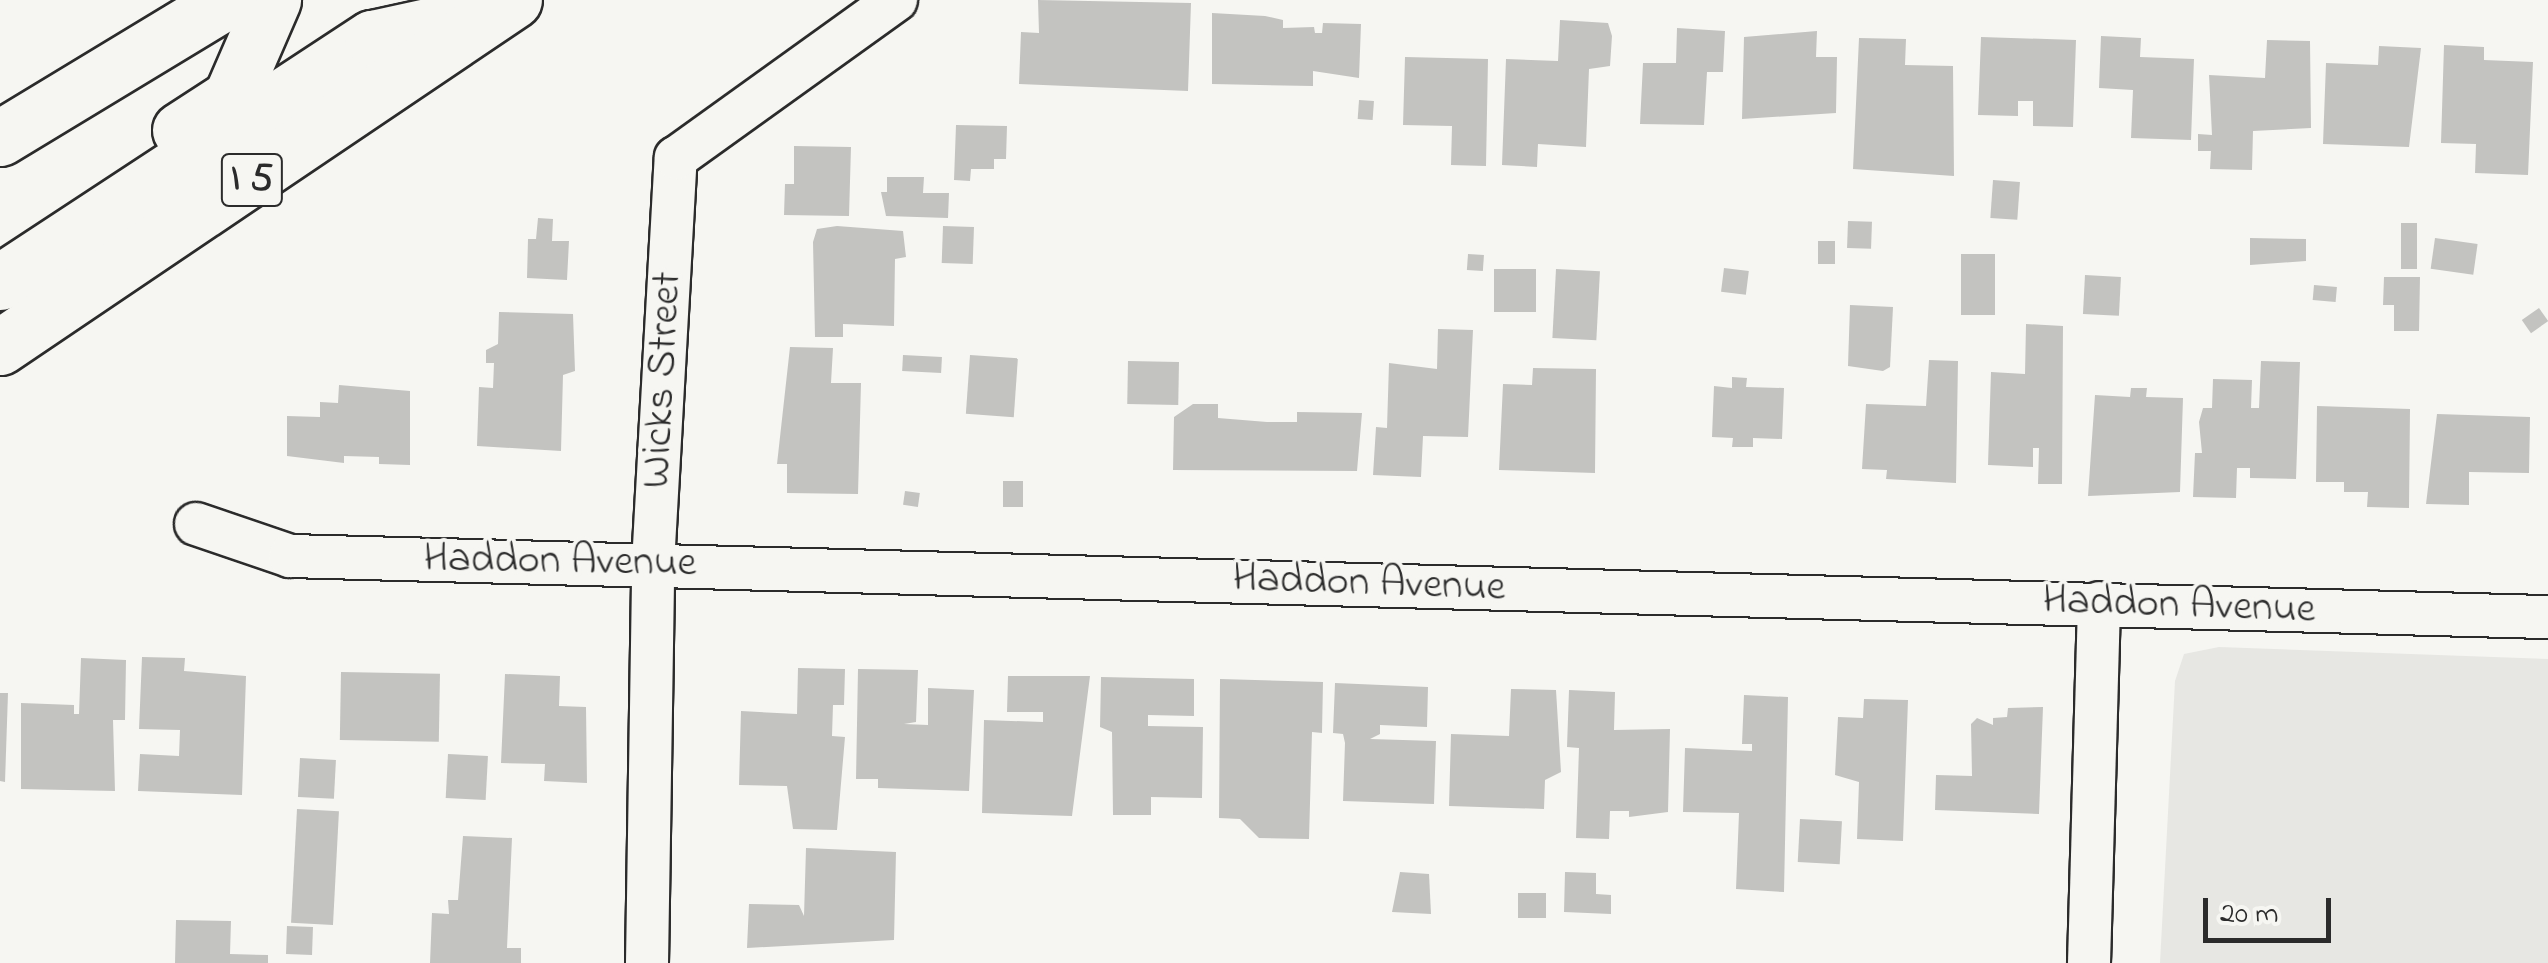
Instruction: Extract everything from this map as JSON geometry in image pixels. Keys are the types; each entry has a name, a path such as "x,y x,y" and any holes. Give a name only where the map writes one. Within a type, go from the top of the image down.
{"highway":[{"path":"0,138 228,0"},
{"path":"0,246 231,97 274,0"},
{"path":"0,282 372,38 507,5"},
{"name":"I 5","path":"0,346 507,5"}],"street":[{"name":"Wicks Street","path":"647,963 653,564 676,158 896,0"},
{"name":"Haddon Avenue","path":"196,524 290,556 2548,617"},
{"path":"2088,963 2099,603"}],"shaded area":[{"path":"2219,647 2548,659 2548,963 2160,963 2175,681 2184,654"}],"building":[{"path":"1038,0 1191,3 1188,91 1019,84 1021,32 1039,33"},
{"path":"1212,13 1265,16 1283,20 1283,28 1314,27 1315,33 1322,33 1323,23 1361,24 1359,78 1313,71 1313,86 1212,84"},
{"path":"1560,20 1608,23 1612,36 1610,66 1589,69 1586,147 1538,144 1537,167 1502,165 1506,59 1558,61"},
{"path":"1677,28 1725,31 1723,72 1707,72 1704,125 1640,124 1643,63 1676,63"},
{"path":"1817,31 1816,57 1837,57 1836,113 1742,119 1744,37"},
{"path":"2101,36 2141,38 2140,57 2194,59 2191,140 2131,138 2133,90 2099,88"},
{"path":"1981,37 2076,40 2073,127 2033,126 2033,101 2018,101 2018,116 1978,115"},
{"path":"1859,38 1906,39 1905,65 1953,66 1954,176 1853,169"},
{"path":"2267,40 2310,41 2311,128 2253,131 2252,170 2210,169 2211,151 2198,151 2198,134 2212,135 2209,75 2265,78"},
{"path":"2444,45 2484,47 2484,60 2533,62 2528,175 2475,173 2476,144 2441,143"},
{"path":"2379,46 2421,48 2409,147 2323,144 2326,63 2378,65"},
{"path":"1405,57 1488,59 1486,166 1451,165 1452,126 1403,125"},
{"path":"1359,100 1374,101 1373,120 1358,119"},
{"path":"956,125 1007,126 1006,159 994,159 994,169 971,169 970,181 954,180"},
{"path":"794,146 851,147 849,216 784,215 785,184 794,184"},
{"path":"887,177 924,177 923,193 949,193 948,218 886,216 881,192 887,192"},
{"path":"1993,180 2020,182 2017,220 1990,218"},
{"path":"538,218 553,219 552,241 569,241 567,280 527,278 528,239 536,239"},
{"path":"1848,221 1872,222 1871,249 1847,248"},
{"path":"2401,223 2417,223 2417,269 2401,269"},
{"path":"837,226 903,231 906,257 895,259 894,326 843,324 843,337 815,337 813,242 817,229"},
{"path":"943,226 974,227 973,264 942,263"},
{"path":"2250,238 2306,239 2306,261 2250,265"},
{"path":"2435,238 2478,244 2473,275 2431,269"},
{"path":"1818,241 1835,241 1835,264 1818,264"},
{"path":"1468,254 1484,255 1483,271 1467,270"},
{"path":"1961,254 1995,254 1995,315 1961,315"},
{"path":"1724,268 1749,271 1746,295 1721,292"},
{"path":"1494,269 1536,269 1536,312 1494,312"},
{"path":"1556,269 1600,271 1596,340 1552,338"},
{"path":"2085,275 2121,277 2119,316 2083,314"},
{"path":"2384,277 2420,277 2419,331 2394,331 2394,305 2383,305"},
{"path":"2314,285 2337,287 2336,302 2313,300"},
{"path":"1850,305 1893,307 1890,367 1883,371 1848,366"},
{"path":"2539,308 2548,321 2531,333 2522,320"},
{"path":"499,312 573,314 575,371 563,375 561,451 477,446 479,387 493,388 494,363 486,363 486,350 498,344"},
{"path":"2026,324 2063,326 2062,484 2038,484 2039,448 2033,448 2033,467 1988,465 1991,372 2025,374"},
{"path":"1438,329 1473,330 1468,437 1423,436 1421,477 1373,475 1376,427 1387,428 1389,363 1437,369"},
{"path":"790,347 833,348 831,383 861,383 858,494 787,493 787,464 777,464"},
{"path":"903,355 942,357 941,373 902,371"},
{"path":"970,355 1018,358 1014,417 966,414"},
{"path":"1929,360 1958,361 1956,483 1886,479 1887,470 1862,469 1866,404 1926,406"},
{"path":"1128,361 1179,362 1178,405 1127,404"},
{"path":"2261,361 2300,362 2296,479 2250,478 2250,468 2237,468 2236,498 2193,497 2195,453 2202,453 2199,422 2203,408 2212,408 2213,379 2252,380 2251,408 2259,408"},
{"path":"1533,368 1596,369 1595,473 1499,470 1503,384 1532,385"},
{"path":"1732,377 1747,378 1746,387 1784,388 1782,439 1753,438 1753,447 1732,447 1733,438 1712,437 1714,386 1732,388"},
{"path":"339,385 410,391 410,465 379,464 379,457 344,456 344,463 287,456 287,416 320,417 320,402 338,403"},
{"path":"2131,388 2147,388 2146,397 2183,398 2180,492 2088,496 2095,395 2130,397"},
{"path":"1193,404 1218,404 1218,418 1267,422 1297,422 1297,412 1362,413 1357,471 1173,470 1174,417"},
{"path":"2317,406 2410,409 2409,508 2367,507 2368,492 2344,492 2344,482 2316,482"},
{"path":"2437,414 2530,417 2529,473 2469,472 2469,505 2426,504"},
{"path":"1003,481 1023,481 1023,507 1003,507"},
{"path":"905,491 920,493 918,507 903,505"},
{"path":"142,657 185,658 184,671 246,676 242,795 138,791 140,754 179,756 180,730 139,729"},
{"path":"81,658 126,660 125,720 113,720 115,791 21,789 21,703 74,705 74,714 79,714"},
{"path":"798,668 845,669 844,705 833,705 832,736 845,737 837,830 793,829 787,786 739,785 741,711 797,714"},
{"path":"858,669 918,670 916,722 904,724 928,725 928,688 974,690 969,791 878,788 878,779 856,779"},
{"path":"341,672 440,674 439,742 340,740"},
{"path":"505,674 560,676 559,706 586,707 587,783 544,781 545,764 501,763"},
{"path":"1008,676 1090,676 1072,816 982,813 984,720 1043,722 1043,712 1007,712"},
{"path":"1101,677 1194,679 1194,716 1148,715 1148,726 1203,727 1202,798 1151,797 1151,815 1113,815 1112,732 1100,727"},
{"path":"1220,679 1323,682 1322,733 1312,732 1309,839 1259,838 1240,819 1219,818"},
{"path":"1335,683 1428,687 1427,727 1380,725 1380,734 1370,739 1436,741 1434,804 1343,801 1345,743 1343,734 1333,733"},
{"path":"1511,689 1556,690 1561,772 1545,780 1544,809 1449,806 1451,734 1509,736"},
{"path":"1569,690 1615,692 1614,730 1670,729 1668,812 1629,817 1629,811 1610,811 1609,839 1576,838 1579,748 1567,747"},
{"path":"0,693 8,693 5,782 0,781"},
{"path":"1744,695 1788,697 1784,892 1736,889 1739,813 1683,812 1685,748 1752,751 1752,744 1742,744"},
{"path":"1864,699 1908,700 1903,841 1857,839 1859,782 1835,775 1838,717 1863,718"},
{"path":"2043,707 2039,814 1935,810 1936,775 1972,776 1971,724 1977,718 1993,725 1993,718 2007,717 2008,708"},
{"path":"448,754 488,756 486,800 446,798"},
{"path":"300,758 336,760 334,799 298,797"},
{"path":"297,809 339,811 333,925 291,923"},
{"path":"1800,819 1842,821 1840,864 1798,862"},
{"path":"463,836 512,838 507,948 521,948 521,963 430,963 432,913 449,914 448,900 458,900"},
{"path":"806,848 896,852 894,940 747,948 749,904 799,905 804,916"},
{"path":"1400,872 1429,874 1431,914 1392,912"},
{"path":"1565,872 1596,873 1596,894 1611,895 1611,914 1564,912"},
{"path":"1518,893 1546,893 1546,918 1518,918"},
{"path":"176,920 231,921 230,954 268,955 268,963 175,963"},
{"path":"287,926 313,927 312,955 286,954"}]}
